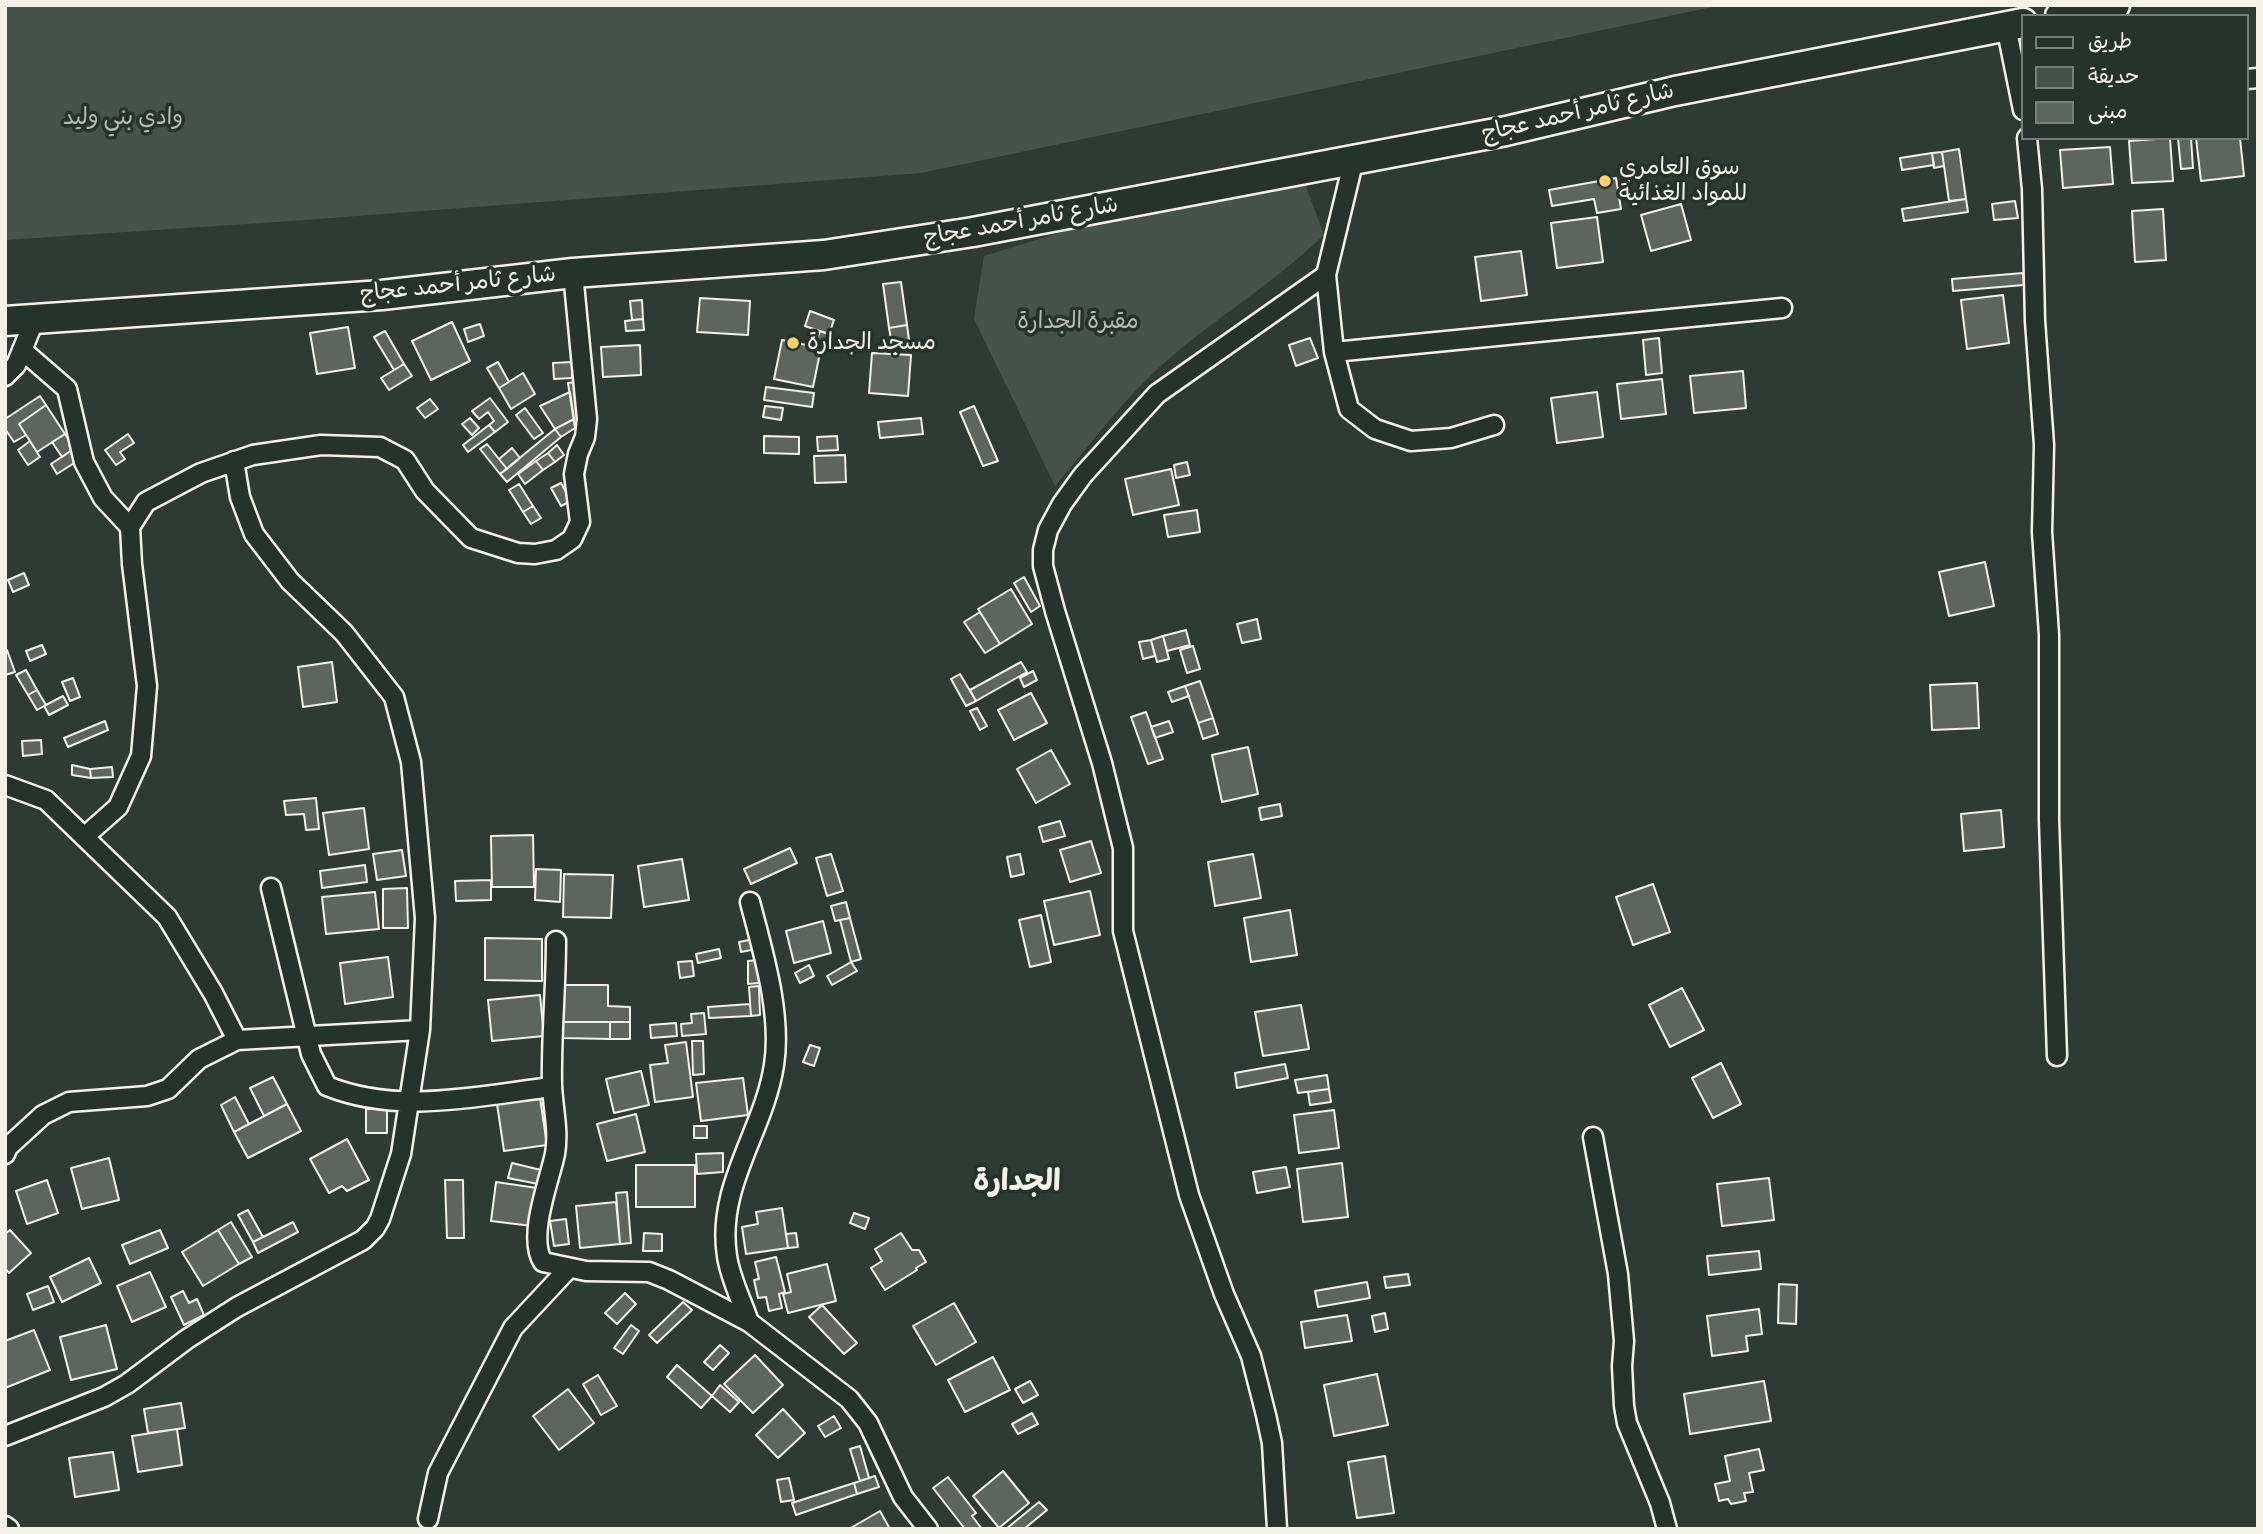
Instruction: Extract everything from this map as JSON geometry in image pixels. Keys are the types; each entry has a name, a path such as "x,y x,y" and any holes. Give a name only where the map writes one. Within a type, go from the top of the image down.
{"main road":[{"path":"2070,14 2115,5"},
{"name":"شارع ثامر أحمد عجاج","path":"5,321 382,295 573,273 824,256 973,232 1506,131 1675,91 2015,24"}],"street":[{"path":"2015,24 2021,83"},
{"path":"2027,140 2032,189 2035,321 2044,445 2042,533 2049,635 2049,820 2057,1056"},
{"path":"1354,159 1326,275 1334,352 1349,410 1375,429 1411,441 1451,438 1494,425"},
{"path":"84,837 118,807 141,757 147,687 132,564 131,527 146,502 201,473 253,455 321,445 380,447 405,460 425,491 471,538 518,553 535,554 556,550 572,539 580,522 574,474 585,437 587,419 573,273"},
{"path":"1278,1529 1272,1443 1266,1415 1251,1356 1224,1294 1189,1195 1124,931 1123,848 1102,763 1055,611 1044,566 1043,550 1048,530 1062,504 1083,475 1157,394 1326,275"},
{"path":"1334,352 1782,308"},
{"path":"5,376 16,365 34,321"},
{"path":"22,350 67,389 84,462 103,498 131,527"},
{"path":"5,1436 104,1397 127,1384 187,1339 237,1307 363,1240 375,1228 387,1202 401,1154 411,1103 420,1030 425,918 411,762 394,697 344,634 290,581 254,534 240,497 234,461"},
{"path":"5,785 46,800 167,917 237,1040"},
{"path":"271,888 311,1054 327,1086 351,1096 411,1103 552,1087"},
{"path":"749,1322 727,1256 727,1205 736,1171 764,1106 776,1045 766,961 750,902"},
{"path":"556,941 552,1087 557,1137 542,1198 537,1252 543,1262 568,1269 649,1272 749,1322 849,1398 868,1423 903,1497 928,1529"},
{"path":"5,1154 8,1147 43,1115 69,1101 147,1096 167,1089 199,1059 237,1040 420,1030"},
{"path":"1592,1137 1618,1274 1627,1423 1660,1503 1667,1529"},
{"path":"428,1519 438,1473 513,1328 568,1269"}],"green space":[{"name":"وادي بني وليد","path":"5,5 1722,5 921,173 5,240"},
{"name":"مقبرة الجدارة","path":"1304,181 1324,235 1281,272 1167,360 1111,419 1055,486 974,319 984,256 1150,205"}],"building":[{"path":"2170,140 2173,181 2132,183 2129,141"},
{"path":"2178,140 2191,140 2193,168 2181,169"},
{"path":"2196,140 2240,140 2244,176 2201,181"},
{"path":"2110,147 2113,184 2063,188 2060,150"},
{"path":"1959,149 1966,199 1949,201 1942,152"},
{"path":"1942,152 1944,166 1934,168 1932,153"},
{"path":"1932,153 1934,165 1902,170 1900,158"},
{"path":"1616,178 1621,209 1597,213 1594,199 1552,206 1549,190"},
{"path":"1966,199 1968,212 1904,221 1902,209"},
{"path":"2015,201 2018,218 1994,220 1992,204"},
{"path":"1681,204 1691,240 1651,251 1641,215"},
{"path":"2163,209 2166,260 2135,262 2132,211"},
{"path":"1597,217 1603,262 1557,268 1551,223"},
{"path":"1521,251 1527,295 1481,301 1475,257"},
{"path":"2023,273 2024,285 1953,291 1952,279"},
{"path":"901,282 907,325 889,328 883,284"},
{"path":"2003,295 2009,343 1967,349 1961,300"},
{"path":"700,298 750,301 748,335 697,332"},
{"path":"642,300 643,319 632,320 630,301"},
{"path":"810,311 834,320 829,334 805,326"},
{"path":"643,319 644,330 626,331 625,321"},
{"path":"452,322 470,361 431,380 412,341"},
{"path":"480,324 484,336 468,342 464,329"},
{"path":"907,325 910,347 893,350 889,328"},
{"path":"348,327 355,368 317,374 310,333"},
{"path":"385,331 404,364 394,370 374,337"},
{"path":"820,331 833,336 828,349 815,344"},
{"path":"1310,338 1318,358 1296,366 1289,345"},
{"path":"1659,338 1662,373 1646,375 1643,340"},
{"path":"782,340 821,348 813,387 774,379"},
{"path":"640,345 641,375 603,377 601,347"},
{"path":"872,353 911,355 908,396 869,393"},
{"path":"498,362 509,382 499,388 487,368"},
{"path":"572,362 572,378 554,379 553,363"},
{"path":"404,364 412,376 389,390 381,378"},
{"path":"1743,371 1746,408 1694,413 1690,376"},
{"path":"523,373 535,394 511,409 499,388"},
{"path":"1662,379 1666,414 1621,419 1617,384"},
{"path":"576,382 583,427 575,428 568,383"},
{"path":"766,387 814,393 812,407 764,400"},
{"path":"570,392 574,419 555,429 540,406"},
{"path":"1597,392 1603,437 1557,443 1551,398"},
{"path":"40,396 46,405 19,424 26,435 14,442 5,429 5,419"},
{"path":"490,398 508,422 495,432 489,425 494,421 488,412 479,419 472,411"},
{"path":"430,399 438,409 425,418 417,408"},
{"path":"46,405 65,434 37,452 19,424"},
{"path":"765,406 783,408 781,420 763,417"},
{"path":"974,406 998,461 983,466 960,412"},
{"path":"525,408 543,433 534,439 516,415"},
{"path":"470,418 479,428 472,435 462,424"},
{"path":"921,418 923,434 880,438 878,422"},
{"path":"574,419 575,428 561,437 555,429"},
{"path":"489,425 495,432 468,452 463,445"},
{"path":"555,429 561,437 507,482 500,474"},
{"path":"65,434 75,448 62,457 52,442"},
{"path":"128,434 134,443 120,452 125,459 116,465 105,450"},
{"path":"764,436 799,437 799,454 764,453"},
{"path":"837,436 838,450 818,451 817,437"},
{"path":"30,441 40,457 28,465 18,450"},
{"path":"487,444 507,469 500,474 480,449"},
{"path":"557,445 564,455 555,462 548,453"},
{"path":"512,448 520,458 507,469 499,459"},
{"path":"72,450 79,460 57,474 51,464"},
{"path":"548,453 555,462 543,470 536,461"},
{"path":"845,455 846,482 815,483 814,456"},
{"path":"536,461 543,470 525,484 518,474"},
{"path":"1187,462 1190,475 1176,478 1174,465"},
{"path":"1171,469 1179,505 1133,515 1125,479"},
{"path":"561,483 571,501 561,506 551,488"},
{"path":"519,484 533,506 523,512 509,490"},
{"path":"533,506 541,518 531,524 523,512"},
{"path":"1197,510 1200,532 1168,537 1164,515"},
{"path":"1985,562 1994,606 1949,616 1939,572"},
{"path":"24,573 29,585 13,592 8,580"},
{"path":"1024,577 1040,606 1031,612 1014,583"},
{"path":"1011,589 1032,624 1000,644 978,609"},
{"path":"980,612 1000,644 985,653 964,622"},
{"path":"1257,619 1261,639 1242,643 1237,624"},
{"path":"1186,630 1190,645 1167,651 1163,636"},
{"path":"1163,636 1169,659 1157,662 1151,640"},
{"path":"1151,640 1155,656 1143,659 1139,642"},
{"path":"42,645 46,654 30,661 26,651"},
{"path":"1193,646 1200,669 1187,673 1180,650"},
{"path":"7,650 15,672 5,675 5,651"},
{"path":"332,662 337,702 303,707 298,667"},
{"path":"1021,662 1027,672 976,701 970,690"},
{"path":"26,670 37,690 28,695 16,675"},
{"path":"1033,671 1037,680 1024,687 1020,678"},
{"path":"960,674 976,701 966,706 951,679"},
{"path":"73,678 80,697 70,701 62,682"},
{"path":"1200,681 1213,718 1198,723 1185,686"},
{"path":"1977,683 1979,728 1932,730 1930,685"},
{"path":"1185,686 1189,696 1172,702 1168,692"},
{"path":"37,690 46,705 37,710 28,695"},
{"path":"1031,693 1047,723 1014,740 998,710"},
{"path":"63,696 68,705 49,715 44,706"},
{"path":"977,708 987,726 980,730 970,711"},
{"path":"1146,712 1163,759 1148,764 1131,717"},
{"path":"1213,718 1218,734 1203,739 1198,723"},
{"path":"105,721 108,730 68,747 64,738"},
{"path":"1169,721 1173,732 1155,738 1151,727"},
{"path":"41,740 42,754 23,756 22,741"},
{"path":"1248,747 1258,794 1222,802 1212,755"},
{"path":"1051,750 1070,784 1036,803 1017,769"},
{"path":"72,765 90,769 91,778 72,775"},
{"path":"112,767 113,777 91,778 90,769"},
{"path":"316,798 319,829 306,830 304,814 286,815 284,801"},
{"path":"1280,804 1282,816 1261,820 1259,808"},
{"path":"364,808 369,849 329,855 323,813"},
{"path":"2001,810 2004,847 1964,851 1961,814"},
{"path":"1060,821 1065,836 1043,842 1039,827"},
{"path":"533,835 534,887 492,887 491,836"},
{"path":"1091,841 1101,873 1070,882 1060,850"},
{"path":"790,848 797,863 751,884 744,869"},
{"path":"402,850 406,876 377,880 373,854"},
{"path":"831,854 843,891 827,896 816,858"},
{"path":"1020,854 1024,874 1011,877 1007,857"},
{"path":"1253,854 1261,898 1215,906 1208,862"},
{"path":"682,859 689,900 644,907 638,866"},
{"path":"365,865 367,882 322,888 320,871"},
{"path":"536,869 561,870 560,902 535,900"},
{"path":"564,874 613,875 611,918 563,917"},
{"path":"491,880 491,900 456,901 455,881"},
{"path":"1653,884 1670,932 1633,945 1616,897"},
{"path":"407,888 408,928 383,928 383,889"},
{"path":"1090,891 1100,935 1054,945 1044,901"},
{"path":"375,892 379,929 326,934 322,897"},
{"path":"846,902 850,918 835,921 831,906"},
{"path":"1290,910 1297,955 1251,962 1244,918"},
{"path":"1041,915 1051,962 1030,967 1019,920"},
{"path":"850,918 861,959 851,962 840,920"},
{"path":"823,921 831,953 794,963 786,931"},
{"path":"485,938 542,939 542,981 485,980"},
{"path":"754,939 756,949 741,952 739,942"},
{"path":"719,949 721,958 698,963 696,954"},
{"path":"388,957 393,997 345,1004 340,963"},
{"path":"758,960 759,983 748,984 748,961"},
{"path":"692,961 694,976 680,978 678,962"},
{"path":"851,962 857,971 832,985 827,976"},
{"path":"809,965 814,976 800,983 795,973"},
{"path":"563,985 608,985 608,1006 630,1007 630,1022 563,1022"},
{"path":"759,986 760,1015 751,1016 749,987"},
{"path":"1682,988 1704,1030 1670,1047 1649,1005"},
{"path":"540,995 544,1036 492,1041 488,1000"},
{"path":"750,1004 751,1016 709,1018 708,1007"},
{"path":"1301,1005 1309,1049 1263,1056 1255,1012"},
{"path":"704,1013 706,1034 682,1036 681,1024 692,1023 691,1014"},
{"path":"563,1022 610,1022 610,1039 563,1038"},
{"path":"610,1022 630,1022 630,1039 610,1039"},
{"path":"676,1023 677,1036 651,1038 650,1025"},
{"path":"692,1041 703,1041 704,1074 693,1075"},
{"path":"686,1042 693,1097 655,1102 650,1065 668,1063 665,1045"},
{"path":"810,1045 820,1048 814,1066 803,1062"},
{"path":"1721,1063 1741,1104 1713,1118 1692,1078"},
{"path":"1285,1064 1288,1078 1237,1088 1235,1073"},
{"path":"641,1071 649,1105 614,1113 606,1079"},
{"path":"1327,1075 1329,1089 1298,1093 1295,1080"},
{"path":"273,1077 287,1104 264,1116 250,1088"},
{"path":"743,1078 748,1115 701,1121 696,1083"},
{"path":"1329,1089 1331,1102 1310,1105 1308,1092"},
{"path":"235,1097 249,1124 234,1132 221,1105"},
{"path":"540,1098 547,1145 504,1151 497,1104"},
{"path":"287,1104 301,1131 248,1158 234,1132"},
{"path":"366,1109 387,1109 387,1133 366,1133"},
{"path":"1334,1110 1339,1148 1299,1153 1294,1115"},
{"path":"636,1114 645,1152 607,1161 597,1124"},
{"path":"694,1126 707,1126 707,1138 694,1138"},
{"path":"347,1139 369,1180 347,1191 342,1186 329,1193 310,1159"},
{"path":"723,1153 723,1172 697,1174 696,1154"},
{"path":"109,1158 119,1200 82,1209 71,1168"},
{"path":"512,1163 541,1170 538,1184 508,1178"},
{"path":"1342,1163 1348,1217 1303,1222 1297,1169"},
{"path":"636,1165 695,1165 695,1207 636,1207"},
{"path":"1286,1167 1290,1187 1257,1193 1253,1172"},
{"path":"1769,1178 1774,1220 1722,1226 1717,1184"},
{"path":"47,1180 58,1213 27,1224 16,1191"},
{"path":"445,1180 463,1180 464,1238 447,1238"},
{"path":"496,1182 537,1188 532,1226 491,1221"},
{"path":"627,1192 631,1243 620,1244 616,1193"},
{"path":"616,1202 620,1244 580,1248 576,1206"},
{"path":"782,1208 788,1248 746,1254 742,1227 758,1224 756,1212"},
{"path":"248,1210 263,1237 253,1242 238,1215"},
{"path":"854,1213 869,1218 865,1229 850,1223"},
{"path":"566,1219 569,1244 554,1246 550,1221"},
{"path":"231,1222 252,1257 239,1264 218,1230"},
{"path":"293,1222 298,1232 258,1253 253,1242"},
{"path":"10,1230 31,1253 9,1273 5,1268 5,1234"},
{"path":"160,1230 168,1248 130,1264 122,1245"},
{"path":"218,1230 239,1264 203,1286 182,1252"},
{"path":"644,1233 662,1234 662,1251 643,1251"},
{"path":"796,1233 798,1247 788,1248 786,1234"},
{"path":"901,1233 912,1250 919,1250 926,1262 885,1290 871,1268 882,1261 875,1249"},
{"path":"1759,1251 1761,1269 1709,1275 1707,1256"},
{"path":"776,1257 785,1292 779,1294 782,1308 769,1311 766,1297 758,1298 754,1280 759,1279 755,1262"},
{"path":"89,1258 101,1283 62,1302 50,1277"},
{"path":"827,1264 836,1301 788,1313 783,1294 791,1292 787,1274"},
{"path":"150,1272 166,1307 132,1322 117,1286"},
{"path":"1408,1274 1410,1285 1386,1288 1384,1277"},
{"path":"1367,1282 1370,1298 1318,1307 1315,1291"},
{"path":"1779,1284 1797,1285 1796,1324 1778,1323"},
{"path":"48,1286 54,1302 33,1310 27,1294"},
{"path":"183,1291 189,1303 197,1299 204,1315 184,1325 171,1297"},
{"path":"625,1293 636,1304 617,1324 605,1313"},
{"path":"683,1302 692,1310 657,1343 649,1335"},
{"path":"954,1303 976,1342 936,1365 913,1326"},
{"path":"822,1305 857,1343 844,1354 809,1317"},
{"path":"1759,1309 1762,1334 1746,1336 1748,1351 1712,1356 1707,1316"},
{"path":"1385,1313 1388,1329 1375,1332 1372,1316"},
{"path":"1347,1315 1352,1341 1305,1348 1301,1322"},
{"path":"106,1325 117,1369 71,1380 60,1337"},
{"path":"631,1325 639,1331 623,1354 614,1348"},
{"path":"34,1330 50,1370 5,1388 5,1341"},
{"path":"720,1345 729,1353 713,1370 704,1362"},
{"path":"755,1355 783,1385 753,1413 724,1384"},
{"path":"993,1357 1010,1390 965,1412 948,1380"},
{"path":"677,1365 712,1396 701,1408 667,1377"},
{"path":"1377,1374 1388,1425 1334,1436 1324,1385"},
{"path":"598,1375 617,1406 601,1415 583,1384"},
{"path":"1030,1381 1038,1395 1023,1403 1015,1389"},
{"path":"1764,1381 1771,1421 1690,1434 1684,1394"},
{"path":"720,1385 739,1402 730,1412 712,1396"},
{"path":"568,1389 594,1423 559,1450 533,1416"},
{"path":"181,1403 185,1428 148,1433 144,1409"},
{"path":"783,1409 805,1433 778,1458 756,1435"},
{"path":"1032,1413 1038,1424 1018,1434 1012,1424"},
{"path":"834,1416 841,1428 825,1437 818,1426"},
{"path":"177,1429 182,1465 138,1472 132,1436"},
{"path":"860,1446 869,1478 860,1481 850,1449"},
{"path":"1759,1449 1764,1470 1749,1473 1753,1492 1744,1493 1746,1501 1731,1504 1728,1499 1719,1501 1715,1484 1730,1481 1725,1456"},
{"path":"113,1452 119,1490 75,1497 69,1458"},
{"path":"1385,1456 1394,1513 1357,1518 1348,1462"},
{"path":"1003,1471 1029,1503 999,1528 973,1496"},
{"path":"875,1476 879,1487 857,1494 854,1483"},
{"path":"948,1477 976,1513 972,1516 982,1529 965,1529 933,1488"},
{"path":"789,1478 794,1500 781,1502 777,1480"},
{"path":"854,1483 857,1494 796,1515 792,1503"},
{"path":"1039,1502 1047,1510 1024,1529 1006,1529"},
{"path":"880,1511 890,1529 849,1529"}],"place":[{"name":"سوق العامري للمواد الغذائية","path":"1605,181"},
{"name":"مسجد الجدارة","path":"793,343"}],"district":[{"name":"الجدارة","path":"1017,1182"}]}
